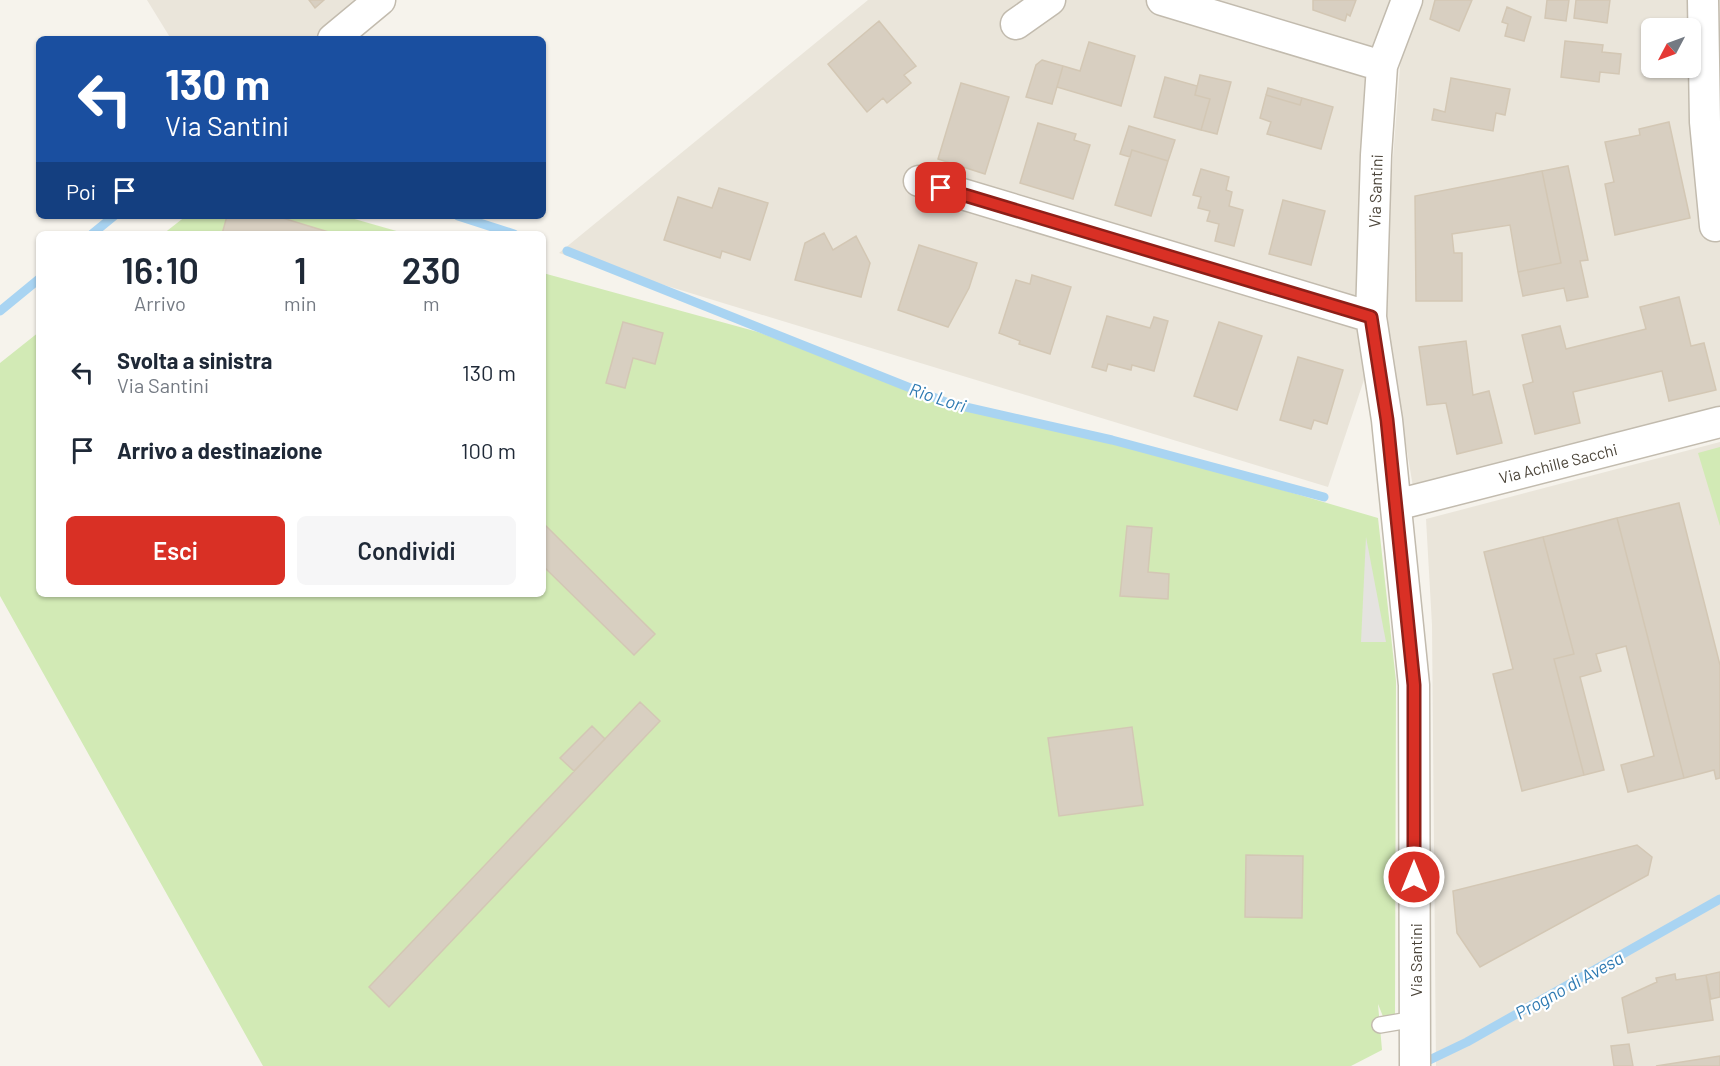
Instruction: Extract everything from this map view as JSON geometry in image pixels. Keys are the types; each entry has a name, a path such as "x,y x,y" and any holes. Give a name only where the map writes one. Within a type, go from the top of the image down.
{"street":[{"path":"337,36 380,0"},
{"path":"1016,24 1050,0"},
{"path":"1162,0 1382,66"},
{"name":"Via Santini","path":"1407,0 1382,66 1376,155 1371,317 1387,420 1414,685 1414,1066"},
{"path":"1703,0 1705,122 1715,226"},
{"path":"919,181 1371,317"},
{"name":"Via Achille Sacchi","path":"1396,505 1720,422"}],"lane":[{"path":"1380,1025 1415,1026"}],"shaded area":[{"path":"147,0 365,0 322,36 169,36"},
{"path":"868,0 1403,0 1380,56 1372,356 1328,487 559,253"},
{"path":"1419,0 1720,0 1720,410 1414,493 1382,301 1402,41"},
{"path":"1720,442 1720,1066 1436,1066 1432,625 1426,519"},
{"path":"1366,537 1386,642 1361,642"}],"green space":[{"path":"182,219 354,219 396,231 167,231"},
{"path":"546,274 758,332 948,403 1112,440 1378,518 1396,681 1395,1018 1384,1019 1378,1004 1382,1050 1351,1066 263,1066 0,596 0,363 36,334 36,597 546,597"},
{"path":"1720,447 1720,526 1698,453"}],"building":[{"path":"309,0 324,0 315,8"},
{"path":"1313,0 1356,0 1350,16 1347,14 1345,21 1313,10"},
{"path":"1435,0 1472,0 1459,31 1430,19"},
{"path":"1547,0 1569,0 1566,21 1545,18"},
{"path":"1576,0 1610,0 1607,23 1574,18"},
{"path":"1507,7 1531,17 1524,41 1505,36 1508,24 1502,22"},
{"path":"879,21 916,66 904,75 911,83 887,103 883,98 867,112 828,64"},
{"path":"1565,41 1603,45 1602,52 1621,54 1619,74 1600,72 1599,82 1561,77"},
{"path":"1089,42 1135,56 1121,106 1057,87 1063,66 1080,71"},
{"path":"1042,60 1063,66 1052,104 1026,97 1036,65"},
{"path":"1200,75 1231,82 1217,134 1201,130 1210,99 1195,95"},
{"path":"1165,77 1197,86 1195,95 1210,99 1201,130 1154,117"},
{"path":"1451,78 1510,89 1505,115 1496,113 1493,131 1432,120 1434,109 1445,112"},
{"path":"961,83 1009,97 985,174 938,159"},
{"path":"1268,88 1302,98 1300,105 1266,95"},
{"path":"1266,95 1300,105 1302,98 1333,107 1321,149 1267,134 1271,122 1260,118"},
{"path":"1669,122 1690,218 1615,235 1605,184 1614,182 1605,142 1640,135 1639,129"},
{"path":"1038,123 1076,134 1074,140 1090,145 1073,199 1020,183"},
{"path":"1129,126 1175,140 1168,161 1132,150 1130,157 1120,154"},
{"path":"1132,150 1168,161 1151,216 1115,205"},
{"path":"1568,166 1588,260 1580,261 1588,297 1567,301 1564,288 1523,296 1518,272 1561,263 1542,171"},
{"path":"1201,169 1229,177 1226,190 1232,192 1229,206 1243,210 1234,246 1215,241 1219,224 1207,221 1210,211 1198,208 1201,197 1193,195"},
{"path":"1542,171 1561,263 1518,272 1510,225 1452,234 1454,253 1462,253 1462,301 1416,301 1415,196"},
{"path":"719,188 768,203 750,260 722,251 720,258 664,240 678,197 712,208"},
{"path":"1283,200 1325,211 1311,265 1269,254"},
{"path":"226,219 286,219 325,231 223,231"},
{"path":"824,233 833,250 856,236 870,263 861,297 795,280 805,243"},
{"path":"919,245 977,263 969,288 948,327 898,310"},
{"path":"1032,275 1071,287 1050,354 1019,344 1020,341 999,333 1016,280 1030,284"},
{"path":"1679,297 1691,346 1704,343 1716,390 1669,401 1662,371 1573,392 1580,423 1535,434 1523,385 1533,382 1522,335 1560,326 1566,349 1646,329 1640,307"},
{"path":"1107,316 1150,328 1154,317 1168,321 1154,371 1132,365 1131,370 1108,364 1106,371 1092,367"},
{"path":"623,322 663,333 655,364 633,358 625,388 606,383"},
{"path":"1219,322 1262,336 1237,410 1194,396"},
{"path":"1466,341 1473,395 1489,391 1502,443 1457,454 1446,403 1427,405 1419,347"},
{"path":"1298,357 1343,370 1327,424 1314,420 1311,429 1280,420"},
{"path":"1679,503 1720,665 1720,778 1716,779 1714,770 1684,778 1617,518"},
{"path":"1617,518 1684,778 1628,792 1621,765 1654,756 1626,646 1596,654 1601,671 1580,677 1604,770 1584,775 1554,659 1574,654 1543,537"},
{"path":"546,526 655,634 634,655 546,569"},
{"path":"1127,526 1152,528 1148,572 1169,574 1168,599 1120,596"},
{"path":"1543,537 1574,654 1554,659 1584,775 1522,791 1493,674 1513,669 1484,552"},
{"path":"640,702 660,721 389,1007 369,987"},
{"path":"592,726 605,739 574,771 560,758"},
{"path":"1132,727 1143,805 1059,816 1048,738"},
{"path":"1637,845 1652,857 1648,875 1480,967 1457,933 1453,891"},
{"path":"1246,855 1303,856 1302,918 1245,917"},
{"path":"1720,972 1720,997 1711,999 1706,975"},
{"path":"1675,974 1676,980 1706,975 1713,1020 1628,1033 1622,998 1657,982 1656,978"},
{"path":"1629,1044 1633,1066 1614,1066 1611,1046"},
{"path":"1720,1056 1720,1066 1656,1066"}],"waterway":[{"name":"Rio Lori","path":"96,231 110,219"},
{"name":"Rio Lori","path":"467,219 505,231"},
{"name":"Rio Lori","path":"567,251 948,403 1112,440 1324,497"},
{"name":"Rio Lori","path":"0,311 36,281"},
{"name":"Progno di Avesa","path":"1421,1064 1467,1042 1720,899"}],"route":[{"path":"941,188 1371,317 1387,420 1408,606 1414,685 1414,877"}]}
